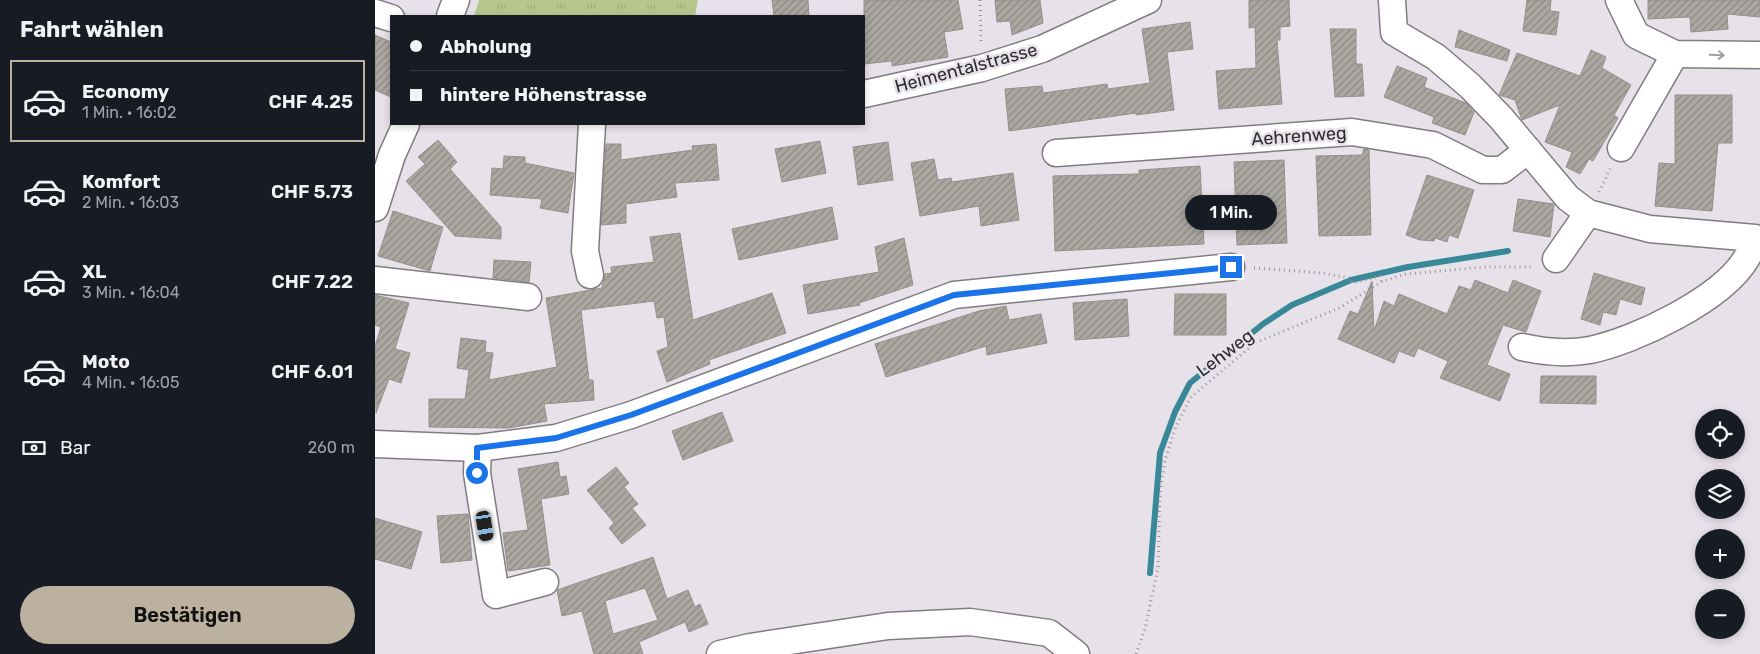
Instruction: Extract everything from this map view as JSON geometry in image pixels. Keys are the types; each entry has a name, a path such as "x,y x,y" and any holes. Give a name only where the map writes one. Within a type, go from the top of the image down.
{"street":[{"path":"450,15 456,0"},
{"name":"Heimentalstrasse","path":"865,94 982,68 1042,49 1148,0"},
{"path":"1392,0 1394,32 1436,57 1470,86 1569,198 1588,213 1650,230 1755,238 1746,260 1729,278 1694,306 1638,336 1590,350 1550,352 1522,347"},
{"path":"1619,0 1636,35 1675,54 1760,55"},
{"path":"375,13 390,18"},
{"path":"1621,148 1675,54"},
{"path":"375,208 392,155 406,125"},
{"path":"590,275 586,242 592,125"},
{"name":"Aehrenweg","path":"1056,153 1351,132 1433,144 1483,170 1502,170 1528,150"},
{"path":"1556,260 1588,213"},
{"path":"375,444 477,448 556,438 631,415 954,295 1231,267"},
{"path":"375,280 527,297"},
{"path":"477,448 477,473 496,595 545,582"},
{"path":"720,654 750,647 888,626 970,622 1049,633 1076,654"}],"path":[{"path":"980,0 982,68"},
{"path":"1588,213 1621,148"},
{"name":"Lehweg","path":"1136,654 1145,629 1158,568 1160,494 1165,460 1176,426 1191,397 1255,344 1339,308 1381,281 1406,274 1485,267 1529,268 1556,260"},
{"path":"1231,267 1321,273 1350,278 1353,283 1380,276 1381,281"}],"green space":[{"path":"479,0 698,0 695,15 474,15"}],"building":[{"path":"772,0 808,0 809,15 774,15"},
{"path":"864,0 958,0 963,29 944,32 948,57 892,66 892,61 865,64"},
{"path":"995,0 1040,0 1043,23 1012,35 1010,21 997,22"},
{"path":"1249,0 1289,0 1290,26 1280,27 1280,40 1277,40 1282,104 1219,109 1216,71 1256,68 1255,27 1249,28"},
{"path":"1527,0 1551,0 1550,11 1559,12 1556,35 1523,31"},
{"path":"1648,0 1760,0 1760,17 1727,14 1728,29 1691,32 1690,17 1648,19"},
{"path":"1190,22 1193,49 1167,52 1174,110 1136,115 1136,113 1009,131 1005,89 1042,86 1043,93 1107,84 1108,89 1150,83 1142,29"},
{"path":"1330,29 1356,29 1356,64 1362,64 1364,96 1335,97"},
{"path":"1459,30 1510,50 1507,61 1455,47"},
{"path":"375,35 390,42 390,97 375,90"},
{"path":"1591,50 1606,57 1602,68 1631,85 1614,115 1618,118 1593,161 1589,159 1580,174 1566,167 1572,152 1545,142 1560,105 1522,120 1515,100 1499,95 1517,53 1580,76"},
{"path":"1397,66 1427,78 1424,87 1466,103 1474,112 1465,135 1432,123 1434,117 1384,97"},
{"path":"1675,95 1732,95 1732,143 1718,143 1712,211 1655,206 1659,163 1675,164"},
{"path":"438,140 457,162 450,169 501,227 501,239 455,236 406,181 425,164 418,157"},
{"path":"820,141 826,173 782,182 775,149"},
{"path":"888,142 893,180 858,185 853,147"},
{"path":"606,144 621,144 621,160 693,150 692,146 716,144 719,180 675,183 677,197 626,204 626,223 601,225"},
{"path":"1364,149 1369,150 1371,235 1319,236 1316,156 1362,155"},
{"path":"504,156 525,157 525,163 574,173 568,213 540,208 542,199 490,195 492,168 503,169"},
{"path":"934,159 938,180 951,178 952,182 1013,173 1019,220 981,226 979,206 920,216 911,163"},
{"path":"1284,160 1287,243 1237,245 1234,162"},
{"path":"1200,166 1204,244 1055,251 1053,176 1139,174 1139,170"},
{"path":"1427,175 1474,190 1458,238 1449,235 1447,242 1435,238 1434,241 1420,240 1406,235"},
{"path":"1518,199 1554,204 1550,237 1513,231"},
{"path":"832,207 838,239 739,260 732,229"},
{"path":"393,211 443,227 430,271 378,256"},
{"path":"680,233 693,320 772,293 786,333 709,360 710,364 667,382 657,351 668,347 664,317 657,318 654,301 581,310 589,380 593,380 594,400 544,404 547,421 509,428 429,427 429,399 465,399 469,370 457,368 461,338 486,341 485,352 493,353 489,380 557,367 546,298 602,288 605,274 612,273 611,267 654,262 650,237"},
{"path":"904,238 913,285 859,303 860,305 808,314 803,285 879,272 875,247"},
{"path":"494,260 531,262 529,282 493,278"},
{"path":"1594,273 1645,288 1641,305 1620,299 1616,315 1603,312 1600,325 1581,319"},
{"path":"1475,280 1508,293 1513,280 1541,291 1526,332 1503,325 1487,365 1510,374 1500,401 1440,378 1448,361 1418,348 1414,357 1399,351 1394,363 1338,339 1350,311 1358,314 1372,281 1374,331 1384,301 1394,306 1399,294 1447,314 1459,286 1471,290"},
{"path":"1175,294 1226,294 1226,335 1174,335"},
{"path":"375,295 409,303 395,349 410,353 401,383 389,379 376,413 375,346 381,327 375,325"},
{"path":"1127,299 1129,336 1075,340 1073,303"},
{"path":"1006,306 1009,320 1041,314 1047,343 987,355 986,346 886,377 875,344 979,311"},
{"path":"1541,376 1596,376 1596,404 1540,403"},
{"path":"722,412 733,441 683,460 672,431"},
{"path":"558,462 560,477 566,476 569,494 541,499 550,565 508,571 503,533 528,530 518,469"},
{"path":"616,467 629,483 624,487 638,504 632,508 646,525 622,544 609,528 614,523 587,490"},
{"path":"468,514 472,560 441,563 437,516"},
{"path":"375,518 422,532 411,569 375,559"},
{"path":"653,557 667,599 688,590 695,607 700,604 708,624 689,632 685,622 639,642 643,654 594,654 582,611 562,616 557,590","holes":["645,588 658,620 613,634 605,601"]}],"waterway":[{"path":"1150,573 1160,453 1175,412 1190,383 1263,324 1292,305 1351,280 1408,267 1508,251"}],"route":[{"path":"477,473 477,448 556,438 631,415 954,295 1231,267"}]}
